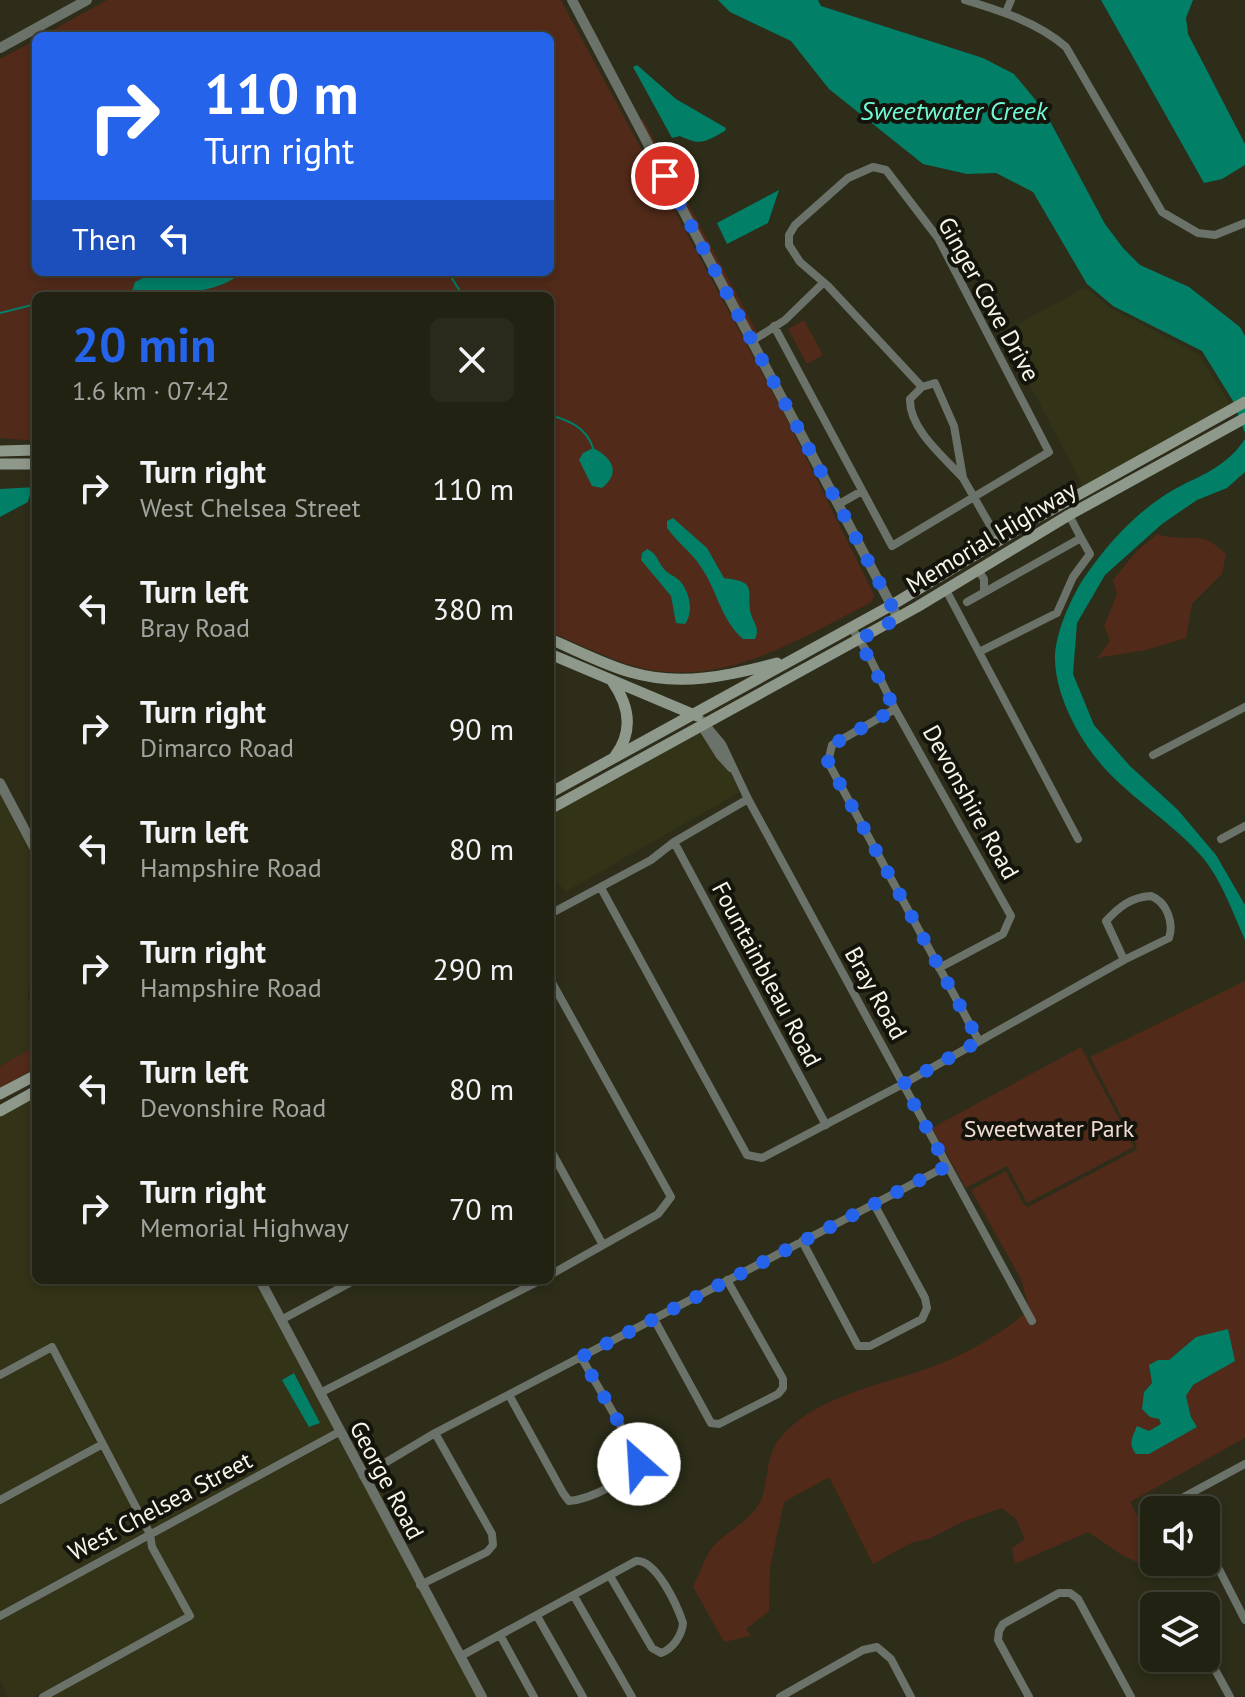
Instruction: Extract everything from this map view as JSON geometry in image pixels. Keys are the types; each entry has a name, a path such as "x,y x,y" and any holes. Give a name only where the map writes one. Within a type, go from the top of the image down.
{"main road":[{"name":"Memorial Highway","path":"554,807 701,720 717,701 892,605 1062,503 1240,405"},
{"name":"Memorial Highway","path":"554,791 614,758 701,720 859,640 946,590 981,575 1069,515 1241,420"},
{"path":"0,451 32,450"},
{"path":"0,464 32,464"},
{"path":"1062,503 1069,515"},
{"path":"939,578 946,590"},
{"path":"554,641 629,672 667,678 731,675 797,657"},
{"path":"554,656 701,720"},
{"path":"612,680 625,701 628,715 624,740 614,758"},
{"path":"580,776 587,789"},
{"path":"0,1094 32,1077"},
{"path":"0,1111 32,1093"}],"street":[{"path":"1,46 87,0"},
{"path":"572,0 898,618"},
{"path":"965,0 1006,12 1050,33 1066,47 1162,212 1198,233 1215,235 1245,223"},
{"path":"1006,12 1011,0"},
{"name":"Ginger Cove Drive","path":"774,326 892,546 1049,452 938,238 886,170 873,167 848,178 795,225 789,235 792,252 922,387"},
{"path":"752,341 785,320 822,284"},
{"name":"Ginger Cove Drive","path":"963,478 927,439 912,411 910,399 922,387 935,383 951,415 963,478 999,541"},
{"path":"839,504 862,491"},
{"path":"979,652 1057,613 1073,577 1090,554 1069,515"},
{"path":"967,602 1081,538"},
{"path":"981,575 993,586"},
{"path":"981,575 984,591"},
{"path":"946,590 1078,839"},
{"name":"Devonshire Road","path":"851,627 1011,916 1003,934 939,968"},
{"path":"1153,755 1245,707"},
{"path":"895,709 832,745 828,762 979,1041"},
{"name":"Bray Road","path":"701,720 720,756 732,768 1032,1321"},
{"path":"0,783 32,843"},
{"path":"554,912 651,860 674,842 748,799"},
{"path":"1221,839 1245,826"},
{"name":"Fountainbleau Road","path":"674,842 826,1125"},
{"path":"601,888 747,1155 762,1158 1169,938 1172,929 1168,912 1158,898 1136,897 1106,921 1124,960"},
{"path":"554,986 671,1197 658,1214 554,1273"},
{"path":"554,1156 603,1245"},
{"path":"363,1476 435,1433 947,1166"},
{"path":"802,1241 858,1346 870,1346 922,1319 927,1308 925,1298 874,1204"},
{"path":"654,1319 711,1423 719,1424 778,1394 783,1388 783,1379 727,1280"},
{"name":"George Road","path":"262,1284 482,1697"},
{"path":"281,1320 348,1284"},
{"path":"320,1393 526,1284"},
{"path":"0,1375 52,1347 190,1616 43,1697"},
{"path":"509,1395 563,1493 569,1501 581,1500 632,1473 639,1464 637,1454 581,1357"},
{"name":"West Chelsea Street","path":"0,1616 339,1432"},
{"path":"420,1585 487,1552 493,1545 492,1534 435,1433"},
{"path":"0,1500 101,1445"},
{"path":"1186,1496 1245,1464"},
{"path":"461,1656 636,1561 643,1560 653,1566 683,1623 682,1632 667,1651 661,1653 652,1648 610,1576"},
{"path":"1220,1571 1245,1620"},
{"path":"1029,1697 998,1640 999,1631 1003,1624 1059,1593 1070,1593 1078,1599 1131,1697"},
{"path":"574,1596 632,1697"},
{"path":"537,1616 583,1697"},
{"path":"500,1635 534,1697"},
{"path":"780,1697 863,1650 877,1647 891,1659 911,1697"},
{"path":"1216,1672 1230,1697"}],"shaded area":[{"path":"1085,287 1112,309 1199,354 1231,405 1082,487 1002,333"},
{"path":"700,732 729,770 740,792 565,892 554,877 554,812"},
{"path":"0,791 32,851 32,979 27,996 32,1007 32,1048 0,1066"},
{"path":"32,1098 32,1284 258,1284 334,1430 151,1529 53,1342 0,1370 0,1116","holes":["294,1373 319,1423 282,1380"]},
{"path":"50,1352 96,1443 0,1495 0,1380"},
{"path":"338,1438 478,1697 52,1697 195,1618 154,1537"},
{"path":"100,1450 145,1532 0,1611 0,1505"},
{"path":"147,1540 185,1614 34,1697 7,1697 0,1680 0,1621"}],"green space":[{"path":"107,0 561,0 790,425 874,595 872,602 813,633 752,659 722,668 690,672 658,671 624,663 554,634 554,292 32,292 32,441 0,438 0,59 32,42 32,276 554,276 554,32 49,32"},
{"path":"643,119 757,332 753,335 640,122"},
{"path":"804,320 823,355 807,364 788,329"},
{"path":"1157,534 1210,541 1226,554 1222,574 1192,604 1186,638 1146,650 1097,658 1110,641 1104,626 1117,594 1113,580 1136,552"},
{"path":"1245,981 1245,1438 1130,1502 1140,1520 1140,1564 1088,1532 1015,1564 1012,1548 1025,1539 1016,1519 1002,1508 962,1522 929,1539 913,1542 873,1564 829,1477 784,1502 770,1568 769,1611 746,1629 751,1636 724,1642 693,1587 712,1548 750,1516 760,1502 771,1454 780,1438 807,1414 823,1405 956,1357 985,1342 1024,1314 1031,1326 1037,1323 1021,1279 971,1190 1006,1171 1028,1207 1136,1150 1137,1146 1090,1057","holes":["1216,1334 1210,1375 1193,1385 1186,1396 1191,1417 1189,1431 1169,1441 1149,1431 1161,1424 1144,1392 1152,1383 1149,1365 1158,1360 1169,1360 1196,1337"]},
{"name":"Sweetwater Park","path":"1081,1047 1134,1147 1027,1203 1007,1166 966,1188 932,1128"},
{"path":"32,1048 32,1070 0,1088 0,1066"}],"water":[{"name":"Sweetwater Creek","path":"718,0 818,0 821,6 983,58 1014,74 1044,110 1105,224 1123,248 1140,265 1189,287 1240,327 1245,336 1245,433 1233,401 1202,351 1113,306 1087,284 1033,192 996,173 967,174 923,164 829,89 791,41 730,12"},
{"path":"1101,0 1193,0 1186,18 1188,34 1245,144 1245,165 1222,179 1204,183"},
{"path":"637,65 676,99 726,128 725,131 703,141 680,136 672,138 633,67"},
{"path":"779,190 768,223 727,244 717,223"},
{"path":"146,276 236,277 214,287 185,292 131,292 135,282"},
{"path":"1245,439 1245,472 1227,488 1197,500 1162,524 1105,575 1077,623 1073,674 1094,725 1130,766 1178,810 1216,855 1245,905 1245,940 1222,888 1204,859 1121,784 1089,749 1065,706 1056,675 1055,650 1075,593 1111,543 1151,505 1217,467"},
{"path":"593,448 606,456 612,466 611,477 602,488 592,486 579,460 583,453"},
{"path":"32,487 32,491 28,502 0,517 0,489"},
{"path":"673,518 707,548 724,578 747,585 751,614 757,629 755,639 743,639 729,623 701,567 667,528 667,521"},
{"path":"647,549 666,571 680,581 686,591 690,608 685,624 676,623 671,596 641,560 642,553"},
{"path":"1228,1329 1235,1361 1193,1385 1186,1396 1197,1427 1149,1454 1136,1454 1131,1444 1137,1426 1149,1431 1161,1424 1159,1419 1150,1417 1142,1409 1144,1392 1152,1383 1149,1365 1158,1360 1169,1360 1196,1337"},
{"path":"294,1373 320,1423 309,1427 282,1380"}],"waterway":[{"path":"450,276 460,292"},
{"path":"0,313 32,305"},
{"path":"554,416 576,426 586,435 593,448"}],"route":[{"path":"639,1464 637,1454 581,1357 947,1166 903,1084 979,1041 828,762 832,745 895,709 859,640 898,618 665,176"}]}
